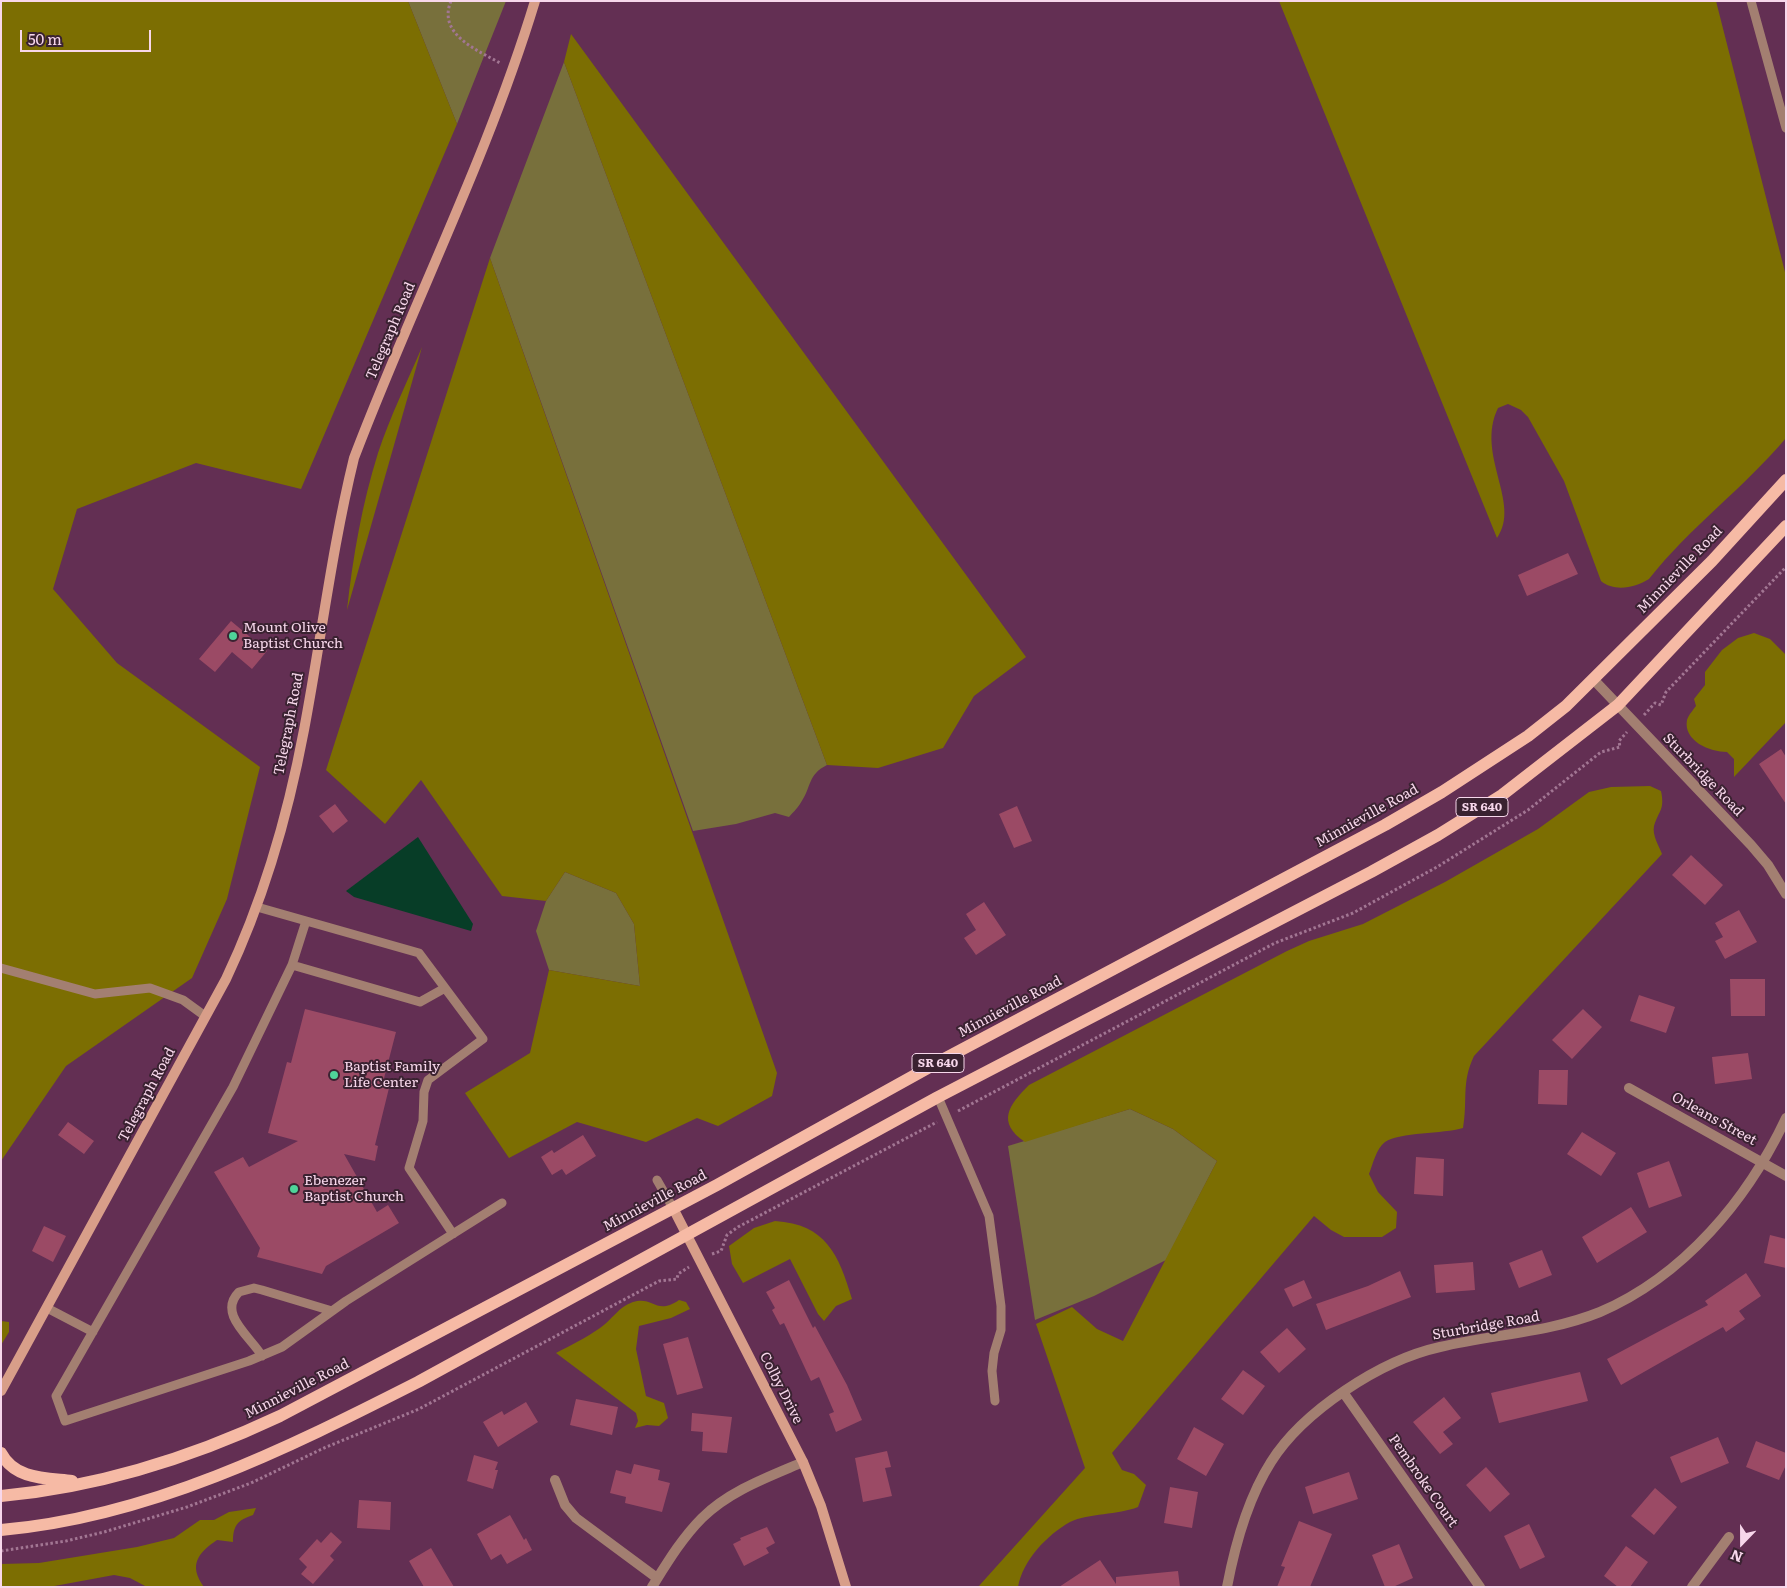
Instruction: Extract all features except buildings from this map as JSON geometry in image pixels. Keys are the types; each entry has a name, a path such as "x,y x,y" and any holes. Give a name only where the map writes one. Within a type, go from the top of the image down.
{"main road":[{"name":"Telegraph Road","path":"1,1392 6,1375 47,1308 205,1016 242,945 257,907 284,815 304,732 342,507 354,458 482,154 513,72 535,1"},
{"name":"Minnieville Road","path":"1,1496 115,1477 170,1462 244,1433 673,1208 961,1050 1385,825 1528,736 1566,706 1712,561 1786,480"},
{"name":"SR 640","path":"1,1530 67,1521 111,1511 170,1494 283,1449 418,1382 938,1097 1371,872 1438,835 1502,795 1618,705 1786,526"},
{"name":"Colby Drive","path":"673,1208 803,1462 821,1506 846,1587"},
{"path":"1,1453 11,1466 26,1474 87,1482"}],"street":[{"name":"Sturbridge Road","path":"1594,680 1751,845 1768,865 1786,894"},
{"name":"Orleans Street","path":"1629,1088 1786,1176"},
{"name":"Sturbridge Road","path":"1227,1587 1238,1542 1252,1501 1271,1462 1314,1415 1343,1392 1396,1362 1436,1347 1541,1330 1575,1321 1626,1299 1656,1280 1684,1258 1725,1216 1764,1162 1786,1118"},
{"name":"Pembroke Court","path":"1343,1392 1480,1587"},
{"path":"555,1480 565,1505 576,1518 654,1583 693,1528 713,1508 750,1486 803,1462"},
{"path":"1692,1587 1729,1537"}],"lane":[{"path":"1751,1 1786,128"},
{"path":"257,907 418,953 483,1039 428,1080 424,1092 423,1121 409,1168 453,1234"},
{"path":"306,921 292,965 232,1087 56,1396 64,1421 262,1356 282,1347 332,1311 502,1203"},
{"path":"292,965 420,1002 445,988"},
{"path":"1,968 94,994 150,988 183,1000 205,1016"},
{"path":"938,1097 989,1216 1001,1306 1001,1330 994,1353 992,1371 994,1402"},
{"path":"657,1180 673,1208"},
{"path":"262,1356 252,1340 234,1320 232,1303 239,1292 254,1288 332,1311"},
{"path":"47,1308 93,1332"}],"path":[{"path":"451,1 448,13 449,24 456,35 468,46 513,72"},
{"path":"1655,703 1661,705 1666,692 1786,567"},
{"path":"716,1252 721,1251 727,1235 738,1227 1275,943 1353,912 1445,862 1528,810 1602,752 1620,747 1619,740"},
{"path":"676,1279 678,1274"}],"shaded area":[{"path":"1,1 408,1 457,124 301,489 196,463 77,509 53,589 117,663 260,767 227,899 192,978 66,1066 1,1161"},
{"path":"408,1 506,1 457,124"},
{"path":"1279,1 1716,1 1786,276 1786,438 1753,474 1682,542 1649,579 1625,588 1612,587 1601,581 1564,481 1528,417 1521,410 1508,404 1498,408 1492,426 1494,461 1504,510 1503,524 1497,538"},
{"path":"571,34 1026,657 974,696 943,748 878,768 827,765 564,62"},
{"path":"564,62 827,765 813,777 804,798 789,817 775,813 736,824 693,831 490,258"},
{"path":"490,258 777,1073 772,1096 718,1126 697,1118 646,1142 577,1122 509,1158 465,1093 530,1053 549,970 640,986 634,924 616,893 565,872 546,901 502,896 421,780 385,824 326,770"},
{"path":"422,347 347,610 359,530 372,472 388,426"},
{"path":"1754,633 1770,639 1786,655 1786,722 1734,777 1734,759 1727,752 1713,750 1699,744 1689,734 1687,720 1696,706 1694,699 1705,685 1705,672 1722,650 1738,638"},
{"path":"1650,786 1661,791 1662,806 1654,829 1662,854 1474,1056 1466,1083 1463,1128 1401,1136 1385,1142 1379,1149 1369,1174 1378,1192 1397,1212 1396,1228 1382,1237 1344,1237 1331,1230 1314,1216 1112,1453 1122,1470 1134,1474 1146,1485 1138,1507 1078,1519 1061,1527 1037,1549 1025,1567 1018,1587 978,1587 1085,1468 1036,1324 1072,1307 1097,1329 1123,1341 1217,1161 1173,1129 1130,1109 1025,1142 1016,1135 1008,1120 1011,1107 1016,1100 1029,1085 1287,951 1309,941 1363,924 1445,882 1538,829 1589,792 1611,787"},
{"path":"418,837 473,924 471,931 354,897 346,891"},
{"path":"565,872 616,893 634,924 640,986 549,970 536,931 546,901"},
{"path":"1130,1109 1173,1129 1217,1161 1166,1260 1094,1296 1035,1320 1008,1146"},
{"path":"775,1221 792,1223 807,1228 818,1235 828,1245 842,1269 852,1299 836,1306 824,1321 818,1314 790,1259 743,1283 732,1264 729,1246 754,1228"},
{"path":"679,1300 686,1302 690,1309 671,1318 639,1326 636,1349 646,1396 664,1403 668,1418 659,1426 647,1425 635,1428 638,1421 636,1413 556,1353 595,1332 628,1304 646,1301 665,1306"},
{"path":"1,1321 9,1322 9,1332 1,1345"},
{"path":"256,1508 253,1515 237,1524 233,1542 217,1540 200,1555 196,1566 199,1579 204,1587 147,1587 130,1578 114,1575 49,1587 1,1587 1,1564 39,1563 137,1547 174,1538 200,1520 214,1520 229,1512"}],"place":[{"name":"Mount Olive Baptist Church","path":"233,636"},
{"name":"Baptist Family Life Center","path":"334,1075"},
{"name":"Ebenezer Baptist Church","path":"294,1189"}]}
